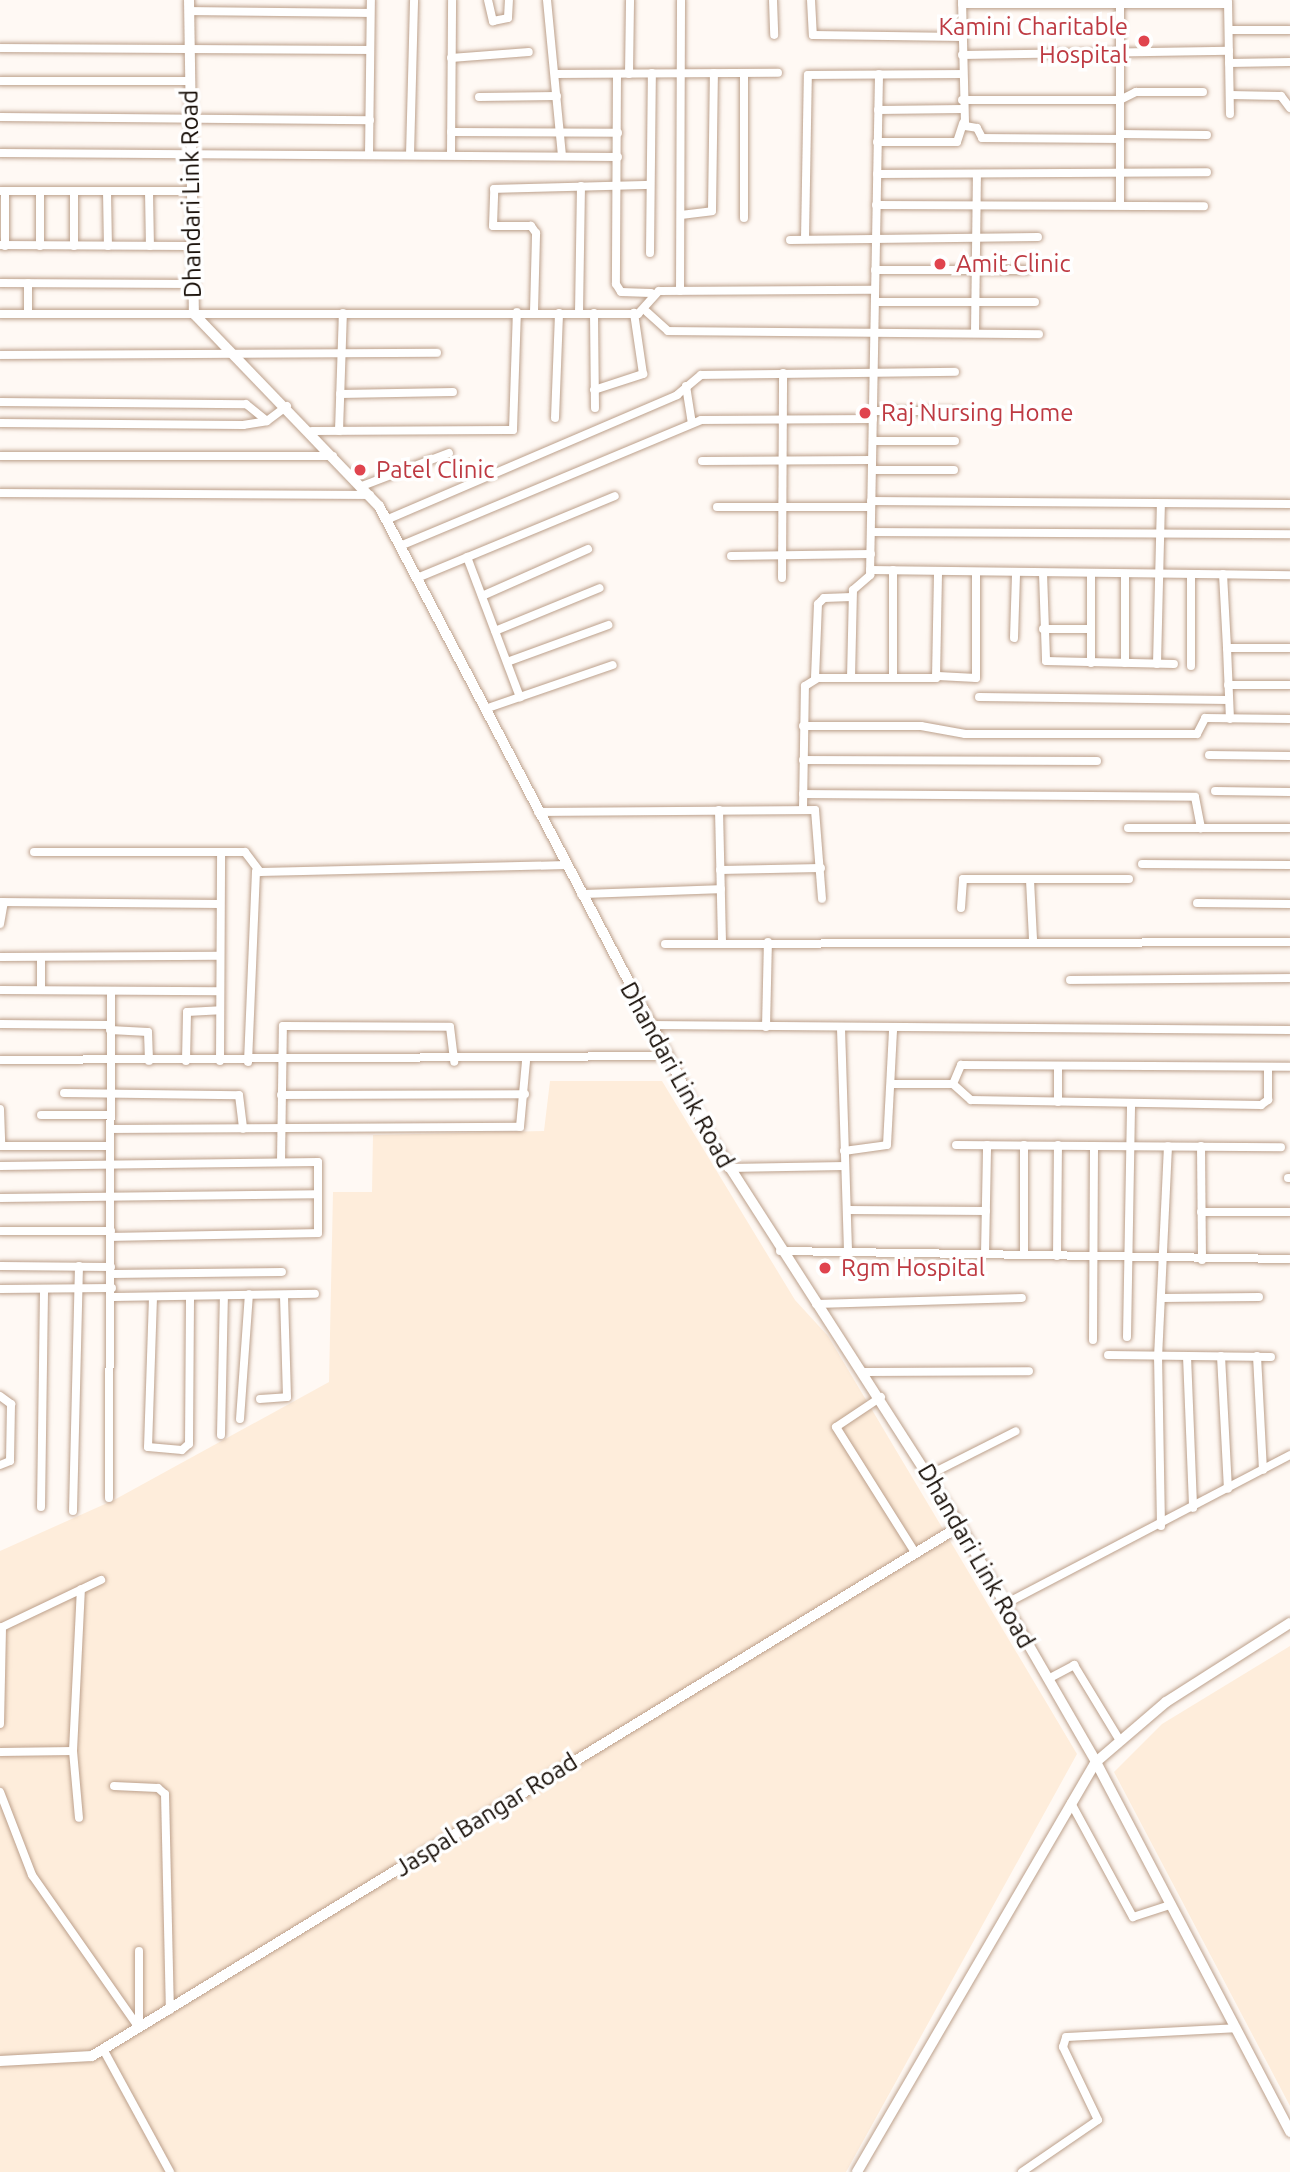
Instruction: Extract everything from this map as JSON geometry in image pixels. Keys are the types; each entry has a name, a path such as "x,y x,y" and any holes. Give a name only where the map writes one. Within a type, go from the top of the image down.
{"street":[{"path":"369,155 371,0"},
{"path":"410,155 414,0"},
{"path":"451,155 452,0"},
{"path":"488,0 493,21 508,18 509,0"},
{"path":"547,0 562,155"},
{"path":"629,74 630,0"},
{"path":"680,291 681,0"},
{"path":"773,0 774,36"},
{"path":"811,0 813,34 962,37"},
{"path":"877,142 957,142 963,123 962,2 1228,2 1230,114"},
{"path":"1120,4 1120,205"},
{"path":"189,5 370,13"},
{"name":"Dhandari Link Road","path":"189,5 189,246 194,314 336,456 370,495 386,520 665,1056 728,1168 780,1251 881,1397 960,1526 1096,1762 1169,1905 1288,2126"},
{"path":"1228,30 1290,30"},
{"path":"0,48 370,50"},
{"path":"962,55 1229,51"},
{"path":"452,58 529,52"},
{"path":"1229,63 1290,62"},
{"path":"650,253 652,73"},
{"path":"681,215 712,211 714,73"},
{"path":"744,73 744,218"},
{"path":"555,74 778,73"},
{"path":"617,74 617,288 651,293 875,290"},
{"path":"803,809 803,693 815,678 818,604 824,598 852,597 869,581 878,74"},
{"path":"806,239 807,77 962,74"},
{"path":"0,81 188,82"},
{"path":"878,110 963,104 1120,100 1136,92 1203,92"},
{"path":"1230,95 1281,96 1290,108"},
{"path":"479,97 557,96"},
{"path":"0,117 370,120"},
{"path":"963,123 977,128 982,138 1208,135"},
{"path":"451,132 618,133"},
{"path":"0,153 618,157"},
{"path":"877,174 1208,172"},
{"path":"975,333 977,174"},
{"path":"534,313 536,233 531,226 493,226 492,191 581,186 650,186"},
{"path":"579,313 581,186"},
{"path":"189,191 2,191 2,246 189,246"},
{"path":"40,191 40,246"},
{"path":"107,191 108,246"},
{"path":"149,191 150,246"},
{"path":"74,192 74,246"},
{"path":"876,205 1204,206"},
{"path":"790,240 1038,237"},
{"path":"875,270 1026,270"},
{"path":"0,282 191,284"},
{"path":"28,282 28,314"},
{"path":"647,312 651,293"},
{"path":"874,302 1035,302"},
{"path":"0,314 647,312 668,331 1039,334"},
{"path":"339,431 343,313"},
{"path":"312,431 513,430 517,313"},
{"path":"555,418 559,313"},
{"path":"594,313 595,408"},
{"path":"594,390 643,374 634,313"},
{"path":"0,355 437,353"},
{"path":"386,520 686,386 707,374 955,372"},
{"path":"782,578 783,373"},
{"path":"686,386 692,423"},
{"path":"340,394 453,392"},
{"path":"0,402 246,404 267,421"},
{"path":"0,423 267,421 287,406"},
{"path":"400,546 692,423 955,411"},
{"path":"873,441 955,441"},
{"path":"362,486 449,453"},
{"path":"0,456 336,456"},
{"path":"702,461 872,460"},
{"path":"872,470 954,470"},
{"path":"0,494 370,495"},
{"path":"416,578 615,496"},
{"path":"717,507 782,508 871,504 1290,504"},
{"path":"1157,664 1161,504"},
{"path":"871,532 1160,536 1290,534"},
{"path":"482,596 588,549"},
{"path":"731,556 870,554"},
{"path":"467,557 520,697"},
{"path":"870,570 1290,575"},
{"path":"893,570 893,678"},
{"path":"938,571 938,676"},
{"path":"815,678 976,678 975,572"},
{"path":"1014,638 1016,573"},
{"path":"1043,573 1046,661 1174,664"},
{"path":"1091,574 1091,663"},
{"path":"1125,574 1125,663"},
{"path":"1191,574 1191,666"},
{"path":"1223,574 1230,719"},
{"path":"495,631 600,588"},
{"path":"851,678 852,597"},
{"path":"507,662 608,625"},
{"path":"1043,629 1091,629"},
{"path":"1227,648 1290,648"},
{"path":"485,709 613,665"},
{"path":"1228,685 1290,685"},
{"path":"979,697 1228,700"},
{"path":"803,726 921,726 965,734 1197,734 1203,719 1290,719"},
{"path":"1209,755 1290,756"},
{"path":"803,760 1097,761"},
{"path":"1215,791 1290,792"},
{"path":"803,794 1195,797 1201,828"},
{"path":"538,812 803,809 817,812 822,899"},
{"path":"719,810 722,943"},
{"path":"1128,828 1290,828"},
{"path":"34,852 247,853 256,871 248,1062"},
{"path":"219,1061 221,852"},
{"path":"1142,864 1290,865"},
{"path":"256,871 566,865"},
{"path":"720,870 821,868"},
{"path":"961,908 963,879 1129,879"},
{"path":"1030,880 1033,940"},
{"path":"581,894 721,889"},
{"path":"0,924 2,902 220,904"},
{"path":"1197,903 1290,904"},
{"path":"665,944 1033,940 1290,942"},
{"path":"765,1027 768,942"},
{"path":"0,957 220,956"},
{"path":"41,957 41,990"},
{"path":"1070,979 1290,978"},
{"path":"0,990 220,991"},
{"path":"109,1498 112,1293 111,991"},
{"path":"186,1061 187,1012 220,1010"},
{"path":"0,1024 110,1027 148,1032 149,1061"},
{"path":"649,1025 1290,1030"},
{"path":"281,1162 283,1026 450,1027 454,1062"},
{"path":"841,1028 848,1252"},
{"path":"844,1152 887,1145 893,1029"},
{"path":"0,1060 454,1062 665,1056"},
{"path":"110,1129 520,1127 526,1061"},
{"path":"953,1084 961,1065 1058,1068 1290,1067"},
{"path":"892,1084 953,1084 971,1100 1261,1105 1268,1100 1268,1067"},
{"path":"1058,1068 1058,1102"},
{"path":"64,1093 242,1096 243,1129"},
{"path":"281,1095 525,1094"},
{"path":"1127,1336 1131,1103"},
{"path":"0,1109 0,1146 110,1146"},
{"path":"41,1115 110,1115"},
{"path":"956,1145 1281,1147"},
{"path":"985,1254 987,1145"},
{"path":"1024,1145 1024,1255"},
{"path":"1057,1256 1058,1145"},
{"path":"1093,1340 1094,1146"},
{"path":"1161,1526 1158,1356 1167,1146"},
{"path":"1201,1146 1202,1260"},
{"path":"0,1166 318,1162 318,1233 111,1234 0,1231"},
{"path":"728,1168 845,1166"},
{"path":"0,1198 110,1199 317,1194"},
{"path":"846,1210 986,1212"},
{"path":"1202,1212 1290,1212"},
{"path":"780,1251 1202,1260 1290,1259"},
{"path":"0,1266 282,1272"},
{"path":"73,1511 79,1266"},
{"path":"0,1289 79,1289 153,1297 315,1294"},
{"path":"41,1507 44,1289"},
{"path":"240,1419 248,1294"},
{"path":"260,1399 287,1397 284,1295"},
{"path":"153,1297 150,1450 182,1450 189,1444 190,1296"},
{"path":"221,1435 224,1296"},
{"path":"1162,1298 1259,1297"},
{"path":"816,1304 1022,1298"},
{"path":"1108,1355 1271,1357"},
{"path":"1187,1356 1193,1508"},
{"path":"1221,1356 1228,1489"},
{"path":"1256,1356 1263,1470"},
{"path":"864,1372 1028,1371"},
{"path":"0,1395 10,1400 10,1461 0,1465"},
{"path":"881,1397 836,1427 916,1554"},
{"path":"0,1429 10,1429"},
{"path":"929,1475 1016,1431"},
{"path":"1005,1604 1161,1526 1290,1455"},
{"name":"Jaspal Bangar Road","path":"0,2061 76,2061 103,2049 960,1526"},
{"path":"0,1724 1,1628 101,1580"},
{"path":"79,1818 73,1751 81,1590"},
{"path":"857,2172 1096,1762 1119,1739 1290,1623"},
{"path":"1048,1679 1074,1665 1119,1739"},
{"path":"0,1752 73,1751"},
{"path":"114,1786 158,1788 165,1794 170,2010"},
{"path":"0,1792 32,1875 139,2028"},
{"path":"1071,1803 1133,1917 1169,1905"},
{"path":"139,1951 139,2028"},
{"path":"1022,2172 1098,2120 1062,2047 1066,2037 1236,2028"},
{"path":"103,2049 170,2172"}],"shaded area":[{"path":"550,1081 662,1081 795,1300 828,1336 1077,1754 846,2172 0,2172 0,1551 114,1500 329,1382 333,1192 372,1192 373,1135 544,1131"},
{"path":"1290,1646 1290,2106 1114,1772 1162,1724"}],"place":[{"name":"Kamini Charitable Hospital","path":"1144,41"},
{"name":"Amit Clinic","path":"940,264"},
{"name":"Raj Nursing Home","path":"865,413"},
{"name":"Patel Clinic","path":"360,470"},
{"name":"Rgm Hospital","path":"825,1268"}]}
